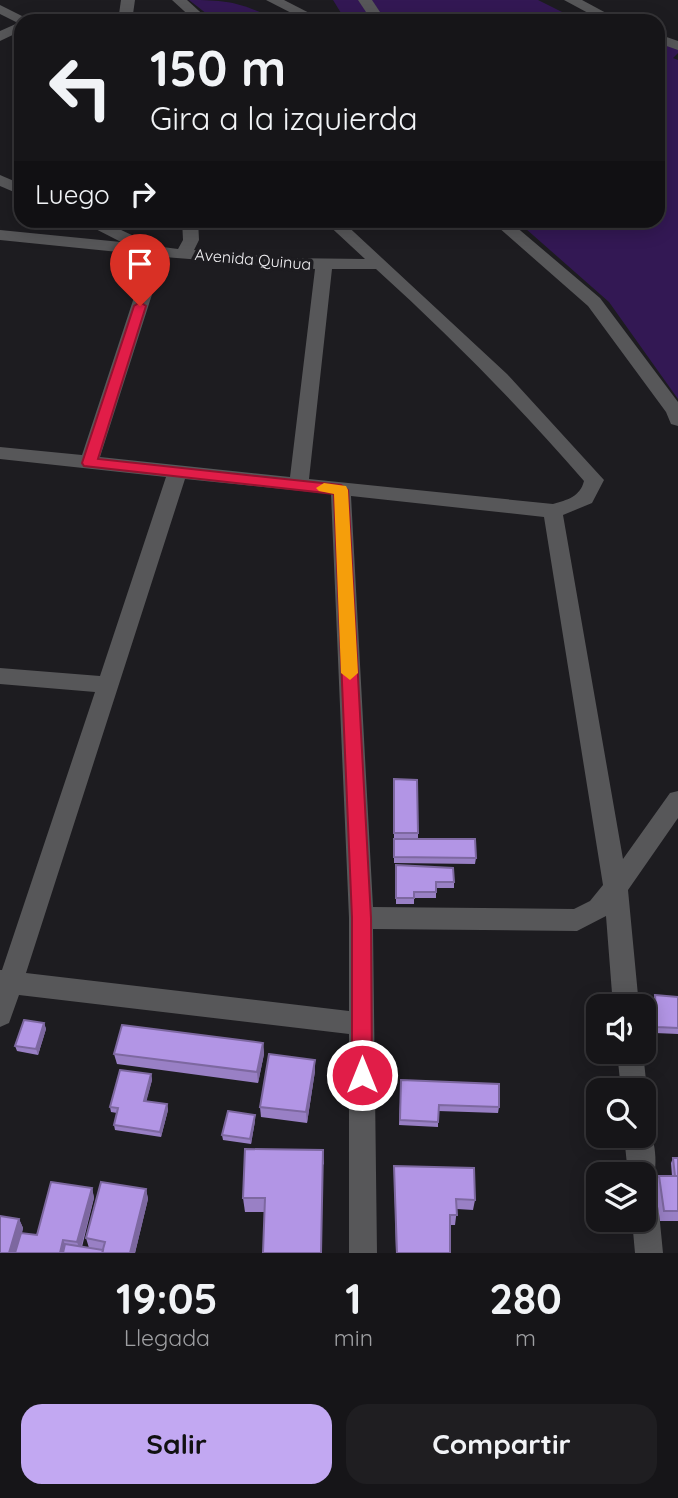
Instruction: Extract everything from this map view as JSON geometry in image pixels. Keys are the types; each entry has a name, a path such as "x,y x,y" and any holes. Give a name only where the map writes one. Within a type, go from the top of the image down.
{"street":[{"path":"179,0 195,14"},
{"path":"273,0 302,14"},
{"path":"571,0 600,14"},
{"path":"89,463 157,253 103,228"},
{"path":"184,253 191,240 190,228"},
{"path":"0,453 553,511 582,503 592,492 594,480 561,441 484,361 340,228"},
{"path":"507,228 594,302 675,411 678,420"},
{"name":"Avenida Quinua","path":"2,239 324,266 380,264"},
{"path":"299,485 324,266"},
{"path":"0,1015 6,981 110,685 178,471"},
{"path":"341,490 362,918 363,1253"},
{"path":"553,511 616,888 625,994"},
{"path":"0,676 110,685"},
{"path":"362,918 576,920 599,908 678,800"},
{"path":"6,981 362,1024"},
{"path":"647,1232 649,1253"}],"shaded area":[{"path":"189,0 236,4 264,14 207,14"},
{"path":"333,0 538,0 566,14 342,14"},
{"path":"665,38 678,43 678,53 673,58 678,60 678,399 609,302 525,228 665,228"}],"building":[{"path":"394,779 417,780 418,833 394,833"},
{"path":"394,839 475,839 476,858 394,857"},
{"path":"396,865 453,868 454,882 436,882 436,892 414,892 414,898 396,898"},
{"path":"656,995 678,997 678,1028 657,1027"},
{"path":"24,1020 44,1023 36,1049 15,1046"},
{"path":"122,1025 263,1043 257,1072 114,1054"},
{"path":"269,1054 315,1060 306,1112 260,1107"},
{"path":"120,1070 151,1074 144,1101 167,1104 160,1132 114,1125 118,1108 110,1107"},
{"path":"401,1080 499,1084 499,1107 439,1105 438,1122 400,1120"},
{"path":"228,1111 255,1115 250,1139 222,1135"},
{"path":"245,1149 323,1150 321,1253 263,1253 265,1198 243,1198"},
{"path":"673,1158 678,1158 678,1176 675,1176"},
{"path":"394,1166 474,1168 475,1200 456,1199 457,1215 450,1215 450,1253 397,1253"},
{"path":"659,1176 678,1176 678,1211 664,1211"},
{"path":"51,1182 92,1188 77,1242 63,1240 60,1253 15,1253 21,1233 37,1235"},
{"path":"101,1182 146,1189 130,1253 102,1253 105,1242 86,1238"},
{"path":"0,1216 19,1219 9,1253 0,1253"},
{"path":"65,1244 103,1250 102,1253 63,1253"}],"slow traffic":[{"path":"324,488 341,490 350,673"}],"route":[{"path":"140,306 89,463 341,490 362,918 362,1075"}]}
